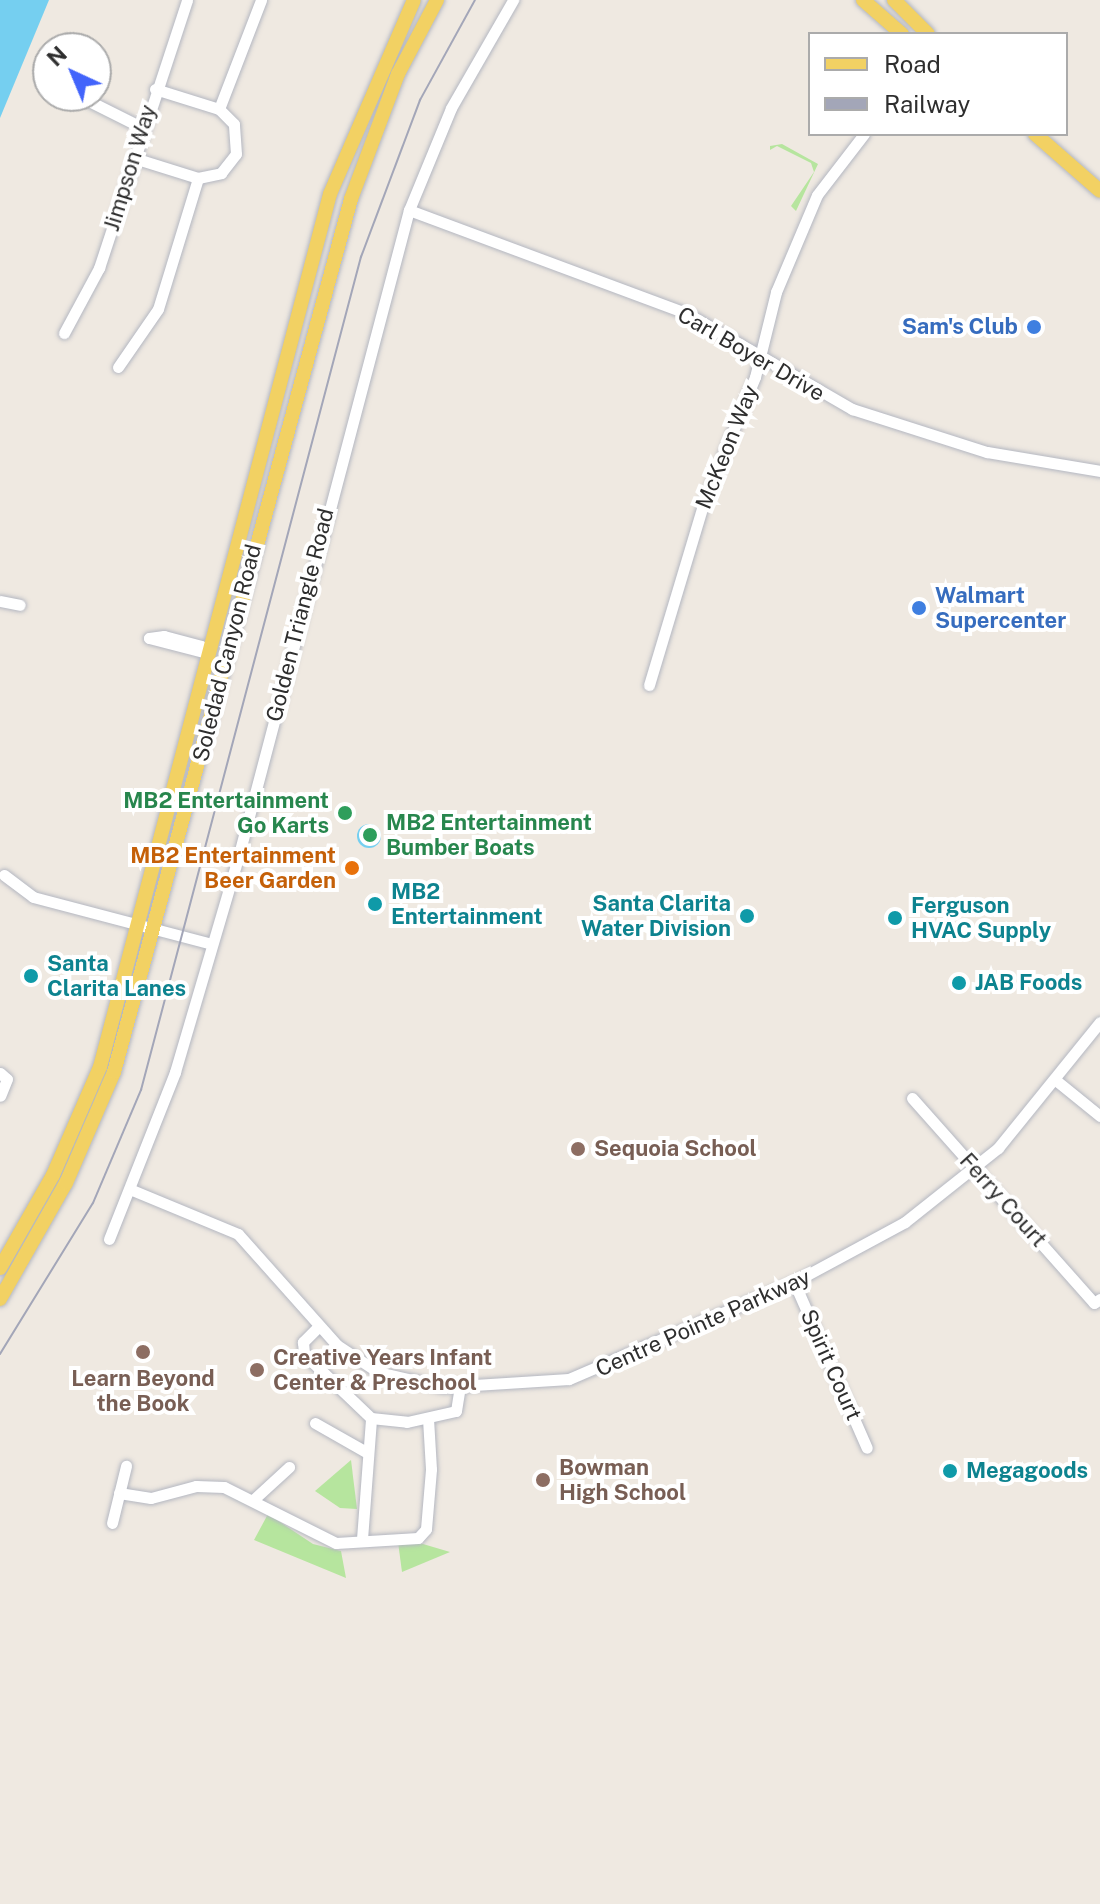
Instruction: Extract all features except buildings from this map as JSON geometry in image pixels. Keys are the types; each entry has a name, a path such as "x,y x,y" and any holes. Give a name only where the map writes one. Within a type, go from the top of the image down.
{"main road":[{"name":"Soledad Canyon Road","path":"0,1268 53,1175 100,1067 140,925 207,653 335,189 414,0"},
{"name":"Soledad Canyon Road","path":"0,1299 66,1183 114,1072 156,929 265,508 337,250 398,74 437,0"},
{"path":"863,0 900,32"},
{"path":"894,0 926,32"},
{"path":"337,250 335,189 398,74"},
{"path":"1037,136 1100,191"},
{"path":"204,742 215,668 207,653 221,640 265,508"}],"street":[{"name":"Jimpson Way","path":"64,333 99,268 155,89 187,0"},
{"path":"219,109 261,0"},
{"name":"Golden Triangle Road","path":"109,1239 132,1190 212,944 409,210 451,108 513,0"},
{"path":"134,158 198,178 221,173 236,154 234,124 219,109 155,89"},
{"path":"111,112 143,128"},
{"name":"McKeon Way","path":"649,685 704,502 760,361 776,292 817,195 862,136"},
{"path":"118,367 158,309 198,178"},
{"name":"Carl Boyer Drive","path":"409,210 633,290 688,314 760,361 836,403 964,446 1100,471"},
{"path":"0,601 20,605"},
{"path":"4,875 33,897 212,944"},
{"name":"Centre Pointe Parkway","path":"132,1190 238,1234 319,1326 378,1372 460,1387 584,1375 794,1282 880,1238 976,1168 1058,1082 1100,1022"},
{"path":"0,1096 4,1076"},
{"path":"1058,1082 1100,1116"},
{"name":"Ferry Court","path":"912,1098 1097,1301"},
{"name":"Spirit Court","path":"794,1282 867,1448"},
{"path":"319,1326 303,1342 304,1354 371,1418 428,1418 456,1411 460,1387"},
{"path":"362,1539 366,1452 371,1418"},
{"path":"119,1493 151,1498 214,1486 253,1500 336,1543 423,1534 428,1418"},
{"path":"315,1423 366,1452"},
{"path":"112,1523 126,1466"},
{"path":"253,1500 289,1467"}],"green space":[{"path":"782,144 818,164 796,211 791,206 814,172 811,163 777,146 770,150 770,146"},
{"path":"351,1460 357,1509 340,1508 315,1491"},
{"path":"268,1514 313,1544 341,1551 346,1578 254,1540"},
{"path":"398,1542 423,1544 450,1552 402,1572"}],"water":[{"path":"0,0 49,0 36,32 32,32 32,41 0,118"},
{"name":"MB2 Entertainment Bumber Boats","path":"369,824 378,827 381,836 378,845 369,848 360,845 357,836 360,827"}],"railway":[{"path":"0,1354 93,1203 141,1090 361,257 420,100 475,0"}],"place":[{"name":"Sam's Club","path":"1034,327"},
{"name":"Walmart Supercenter","path":"919,608"},
{"name":"MB2 Entertainment Go Karts","path":"345,813"},
{"name":"MB2 Entertainment Bumber Boats","path":"370,835"},
{"name":"MB2 Entertainment Beer Garden","path":"352,868"},
{"name":"MB2 Entertainment","path":"375,904"},
{"name":"Santa Clarita Water Division","path":"747,916"},
{"name":"Ferguson HVAC Supply","path":"895,918"},
{"name":"Santa Clarita Lanes","path":"31,976"},
{"name":"JAB Foods","path":"959,983"},
{"name":"Sequoia School","path":"578,1149"},
{"name":"Learn Beyond the Book","path":"143,1352"},
{"name":"Creative Years Infant Center & Preschool","path":"257,1370"},
{"name":"Megagoods","path":"950,1471"},
{"name":"Bowman High School","path":"543,1480"}]}
